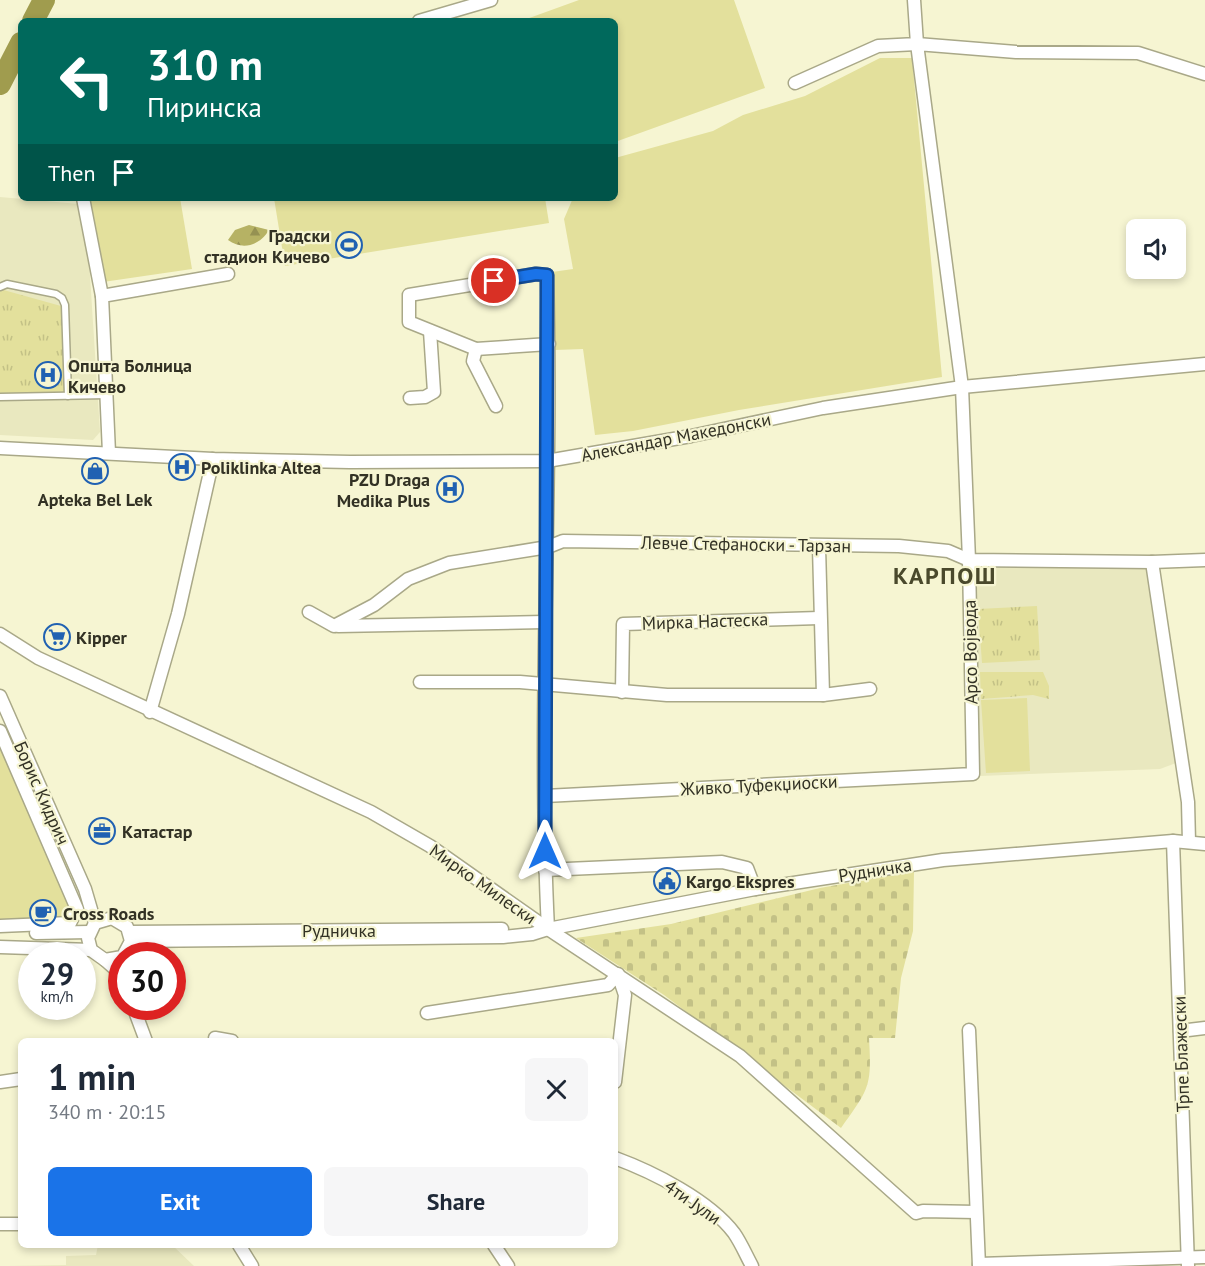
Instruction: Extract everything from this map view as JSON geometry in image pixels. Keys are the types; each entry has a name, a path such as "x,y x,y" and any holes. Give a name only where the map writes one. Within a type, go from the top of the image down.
{"street":[{"path":"429,18 491,0"},
{"name":"Арсо Војвода","path":"914,0 917,44 962,387 969,560 973,774"},
{"path":"795,83 878,46 917,44 1016,52 1138,53 1205,74"},
{"path":"84,201 102,296 109,453"},
{"path":"102,296 228,274"},
{"path":"548,929 545,870 544,684 544,622 548,547 549,344 547,275 536,274 410,295 409,322 476,349 549,344"},
{"path":"410,398 425,397 434,392 430,331"},
{"path":"476,349 473,361 496,406"},
{"name":"Александар Македонски","path":"0,448 213,459 350,462 547,461 691,436 823,408 962,387 1205,364"},
{"path":"150,712 178,614 213,459"},
{"name":"Левче Стефаноски - Тарзан","path":"334,626 374,604 408,579 449,563 548,547 563,541 819,547 899,546 948,551 969,560 1152,562 1205,560"},
{"path":"819,547 819,618 823,695"},
{"path":"1152,562 1188,802 1189,842"},
{"path":"309,612 334,626 544,622"},
{"name":"Мирка Настеска","path":"622,692 623,624 819,618"},
{"name":"Мирко Милески","path":"0,634 38,658 150,712 371,812 430,846 548,929 740,1056 916,1213 923,1211 976,1212"},
{"path":"420,682 544,684 667,695 823,695 870,689"},
{"name":"Борис Кидрич","path":"0,696 85,889 97,925"},
{"path":"0,730 77,909 70,923 0,926"},
{"name":"Живко Туфекџиоски","path":"545,796 973,774"},
{"name":"Рудничка","path":"186,946 548,929 755,890 944,860 1173,841 1205,844"},
{"name":"Трпе Блажески","path":"1173,841 1188,1262"},
{"path":"545,870 722,862 747,868 755,890"},
{"path":"0,934 97,925 117,919 124,942"},
{"path":"93,942 97,925"},
{"path":"0,947 18,948"},
{"path":"96,954 108,963"},
{"path":"427,1013 608,985 618,974 625,995 618,1056"},
{"path":"138,1020 145,1038"},
{"path":"1180,1031 1205,1028"},
{"path":"969,1030 979,1265 1188,1262 1205,1257"},
{"path":"0,1082 18,1079"},
{"name":"4ти Јули","path":"618,1159 673,1186 708,1209 733,1231 752,1266"},
{"path":"0,1224 18,1224"},
{"path":"241,1248 252,1266"},
{"path":"496,1248 508,1266"}],"lane":[{"path":"0,287 7,284 56,294 62,298 65,305 68,396"},
{"path":"0,397 108,395"}],"shaded area":[{"name":"Општа Болница Кичево","path":"0,197 18,199 18,201 79,204 89,260 100,432 93,440 0,435"},
{"path":"970,566 1150,569 1176,763 1160,769 980,776"},
{"path":"97,1248 175,1248 194,1266 8,1266 66,1265 66,1256 96,1255"}],"green space":[{"path":"579,0 734,0 765,88 618,141 618,18 529,18"},
{"path":"880,58 912,58 942,377 739,410 633,431 595,435 583,349 555,350 552,272 573,269 564,219 572,201 618,201 618,157 713,131 743,115 805,96"},
{"path":"90,201 181,201 192,269 103,282"},
{"name":"Градски стадион Кичево","path":"274,201 545,201 549,223 285,266"},
{"path":"249,225 269,230 251,245 239,245 228,240 235,230"},
{"path":"0,289 61,306 64,310 67,395 0,393"},
{"path":"1037,606 1040,660 982,663 978,609"},
{"path":"980,672 1043,672 1049,686 1049,699 1033,695 981,699"},
{"path":"1027,698 1030,771 986,773 981,700"},
{"path":"0,737 70,907 63,918 0,921"},
{"path":"914,871 913,931 901,978 895,1038 869,1038 870,1067 867,1087 841,1128 664,995 576,938 671,924 820,888"}],"waterway":[{"path":"35,18 44,0"},
{"path":"0,84 18,49"}],"place":[{"name":"Градски стадион Кичево","path":"349,245"},
{"name":"Општа Болница Кичево","path":"48,375"},
{"name":"Poliklinka Altea","path":"182,467"},
{"name":"Apteka Bel Lek","path":"95,471"},
{"name":"PZU Draga Medika Plus","path":"450,489"},
{"name":"Kipper","path":"57,637"},
{"name":"Катастар","path":"102,831"},
{"name":"Kargo Ekspres","path":"667,881"},
{"name":"Cross Roads","path":"43,913"}],"district":[{"name":"КАРПОШ","path":"945,575"}],"route":[{"path":"494,281 536,274 547,275 549,344 547,565 544,622 545,851"}]}
